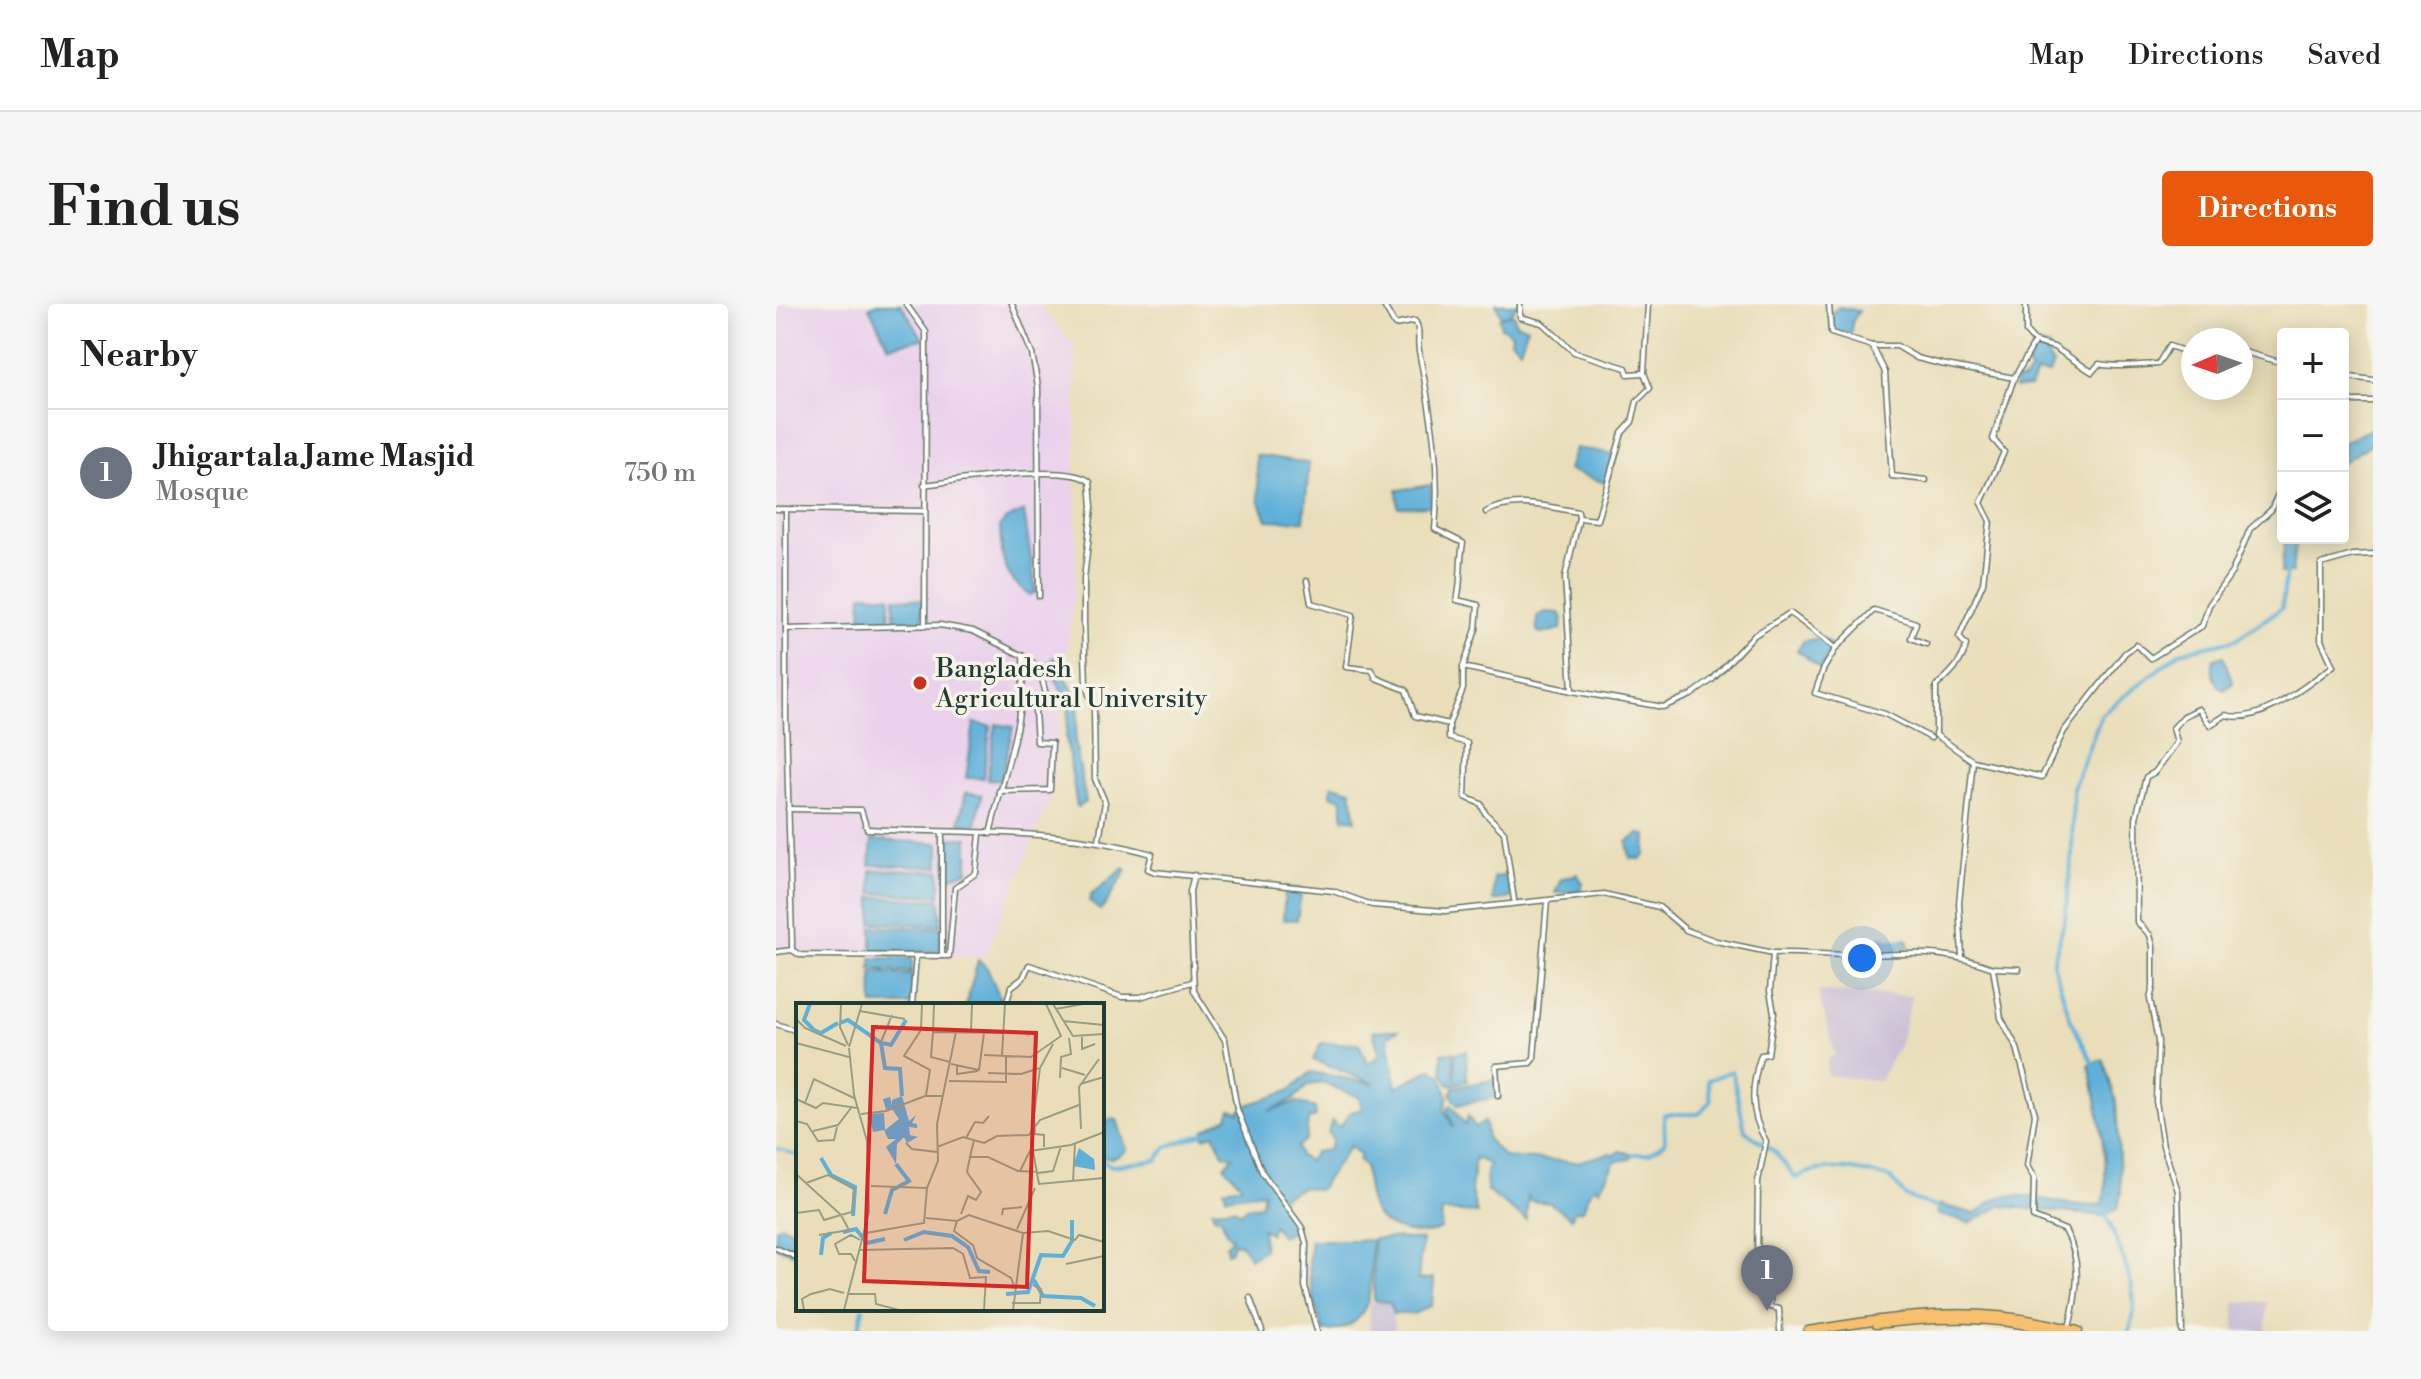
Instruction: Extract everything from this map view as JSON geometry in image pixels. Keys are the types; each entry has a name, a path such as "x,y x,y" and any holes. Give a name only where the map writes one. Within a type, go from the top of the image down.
{"highway":[{"path":"1808,1331 1907,1314 1966,1312 2073,1330"},
{"path":"1837,1331 1947,1318 2020,1323 2053,1331"}],"street":[{"path":"906,304 926,332 925,626"},
{"path":"1012,304 1032,354 1038,386 1039,596"},
{"path":"1383,304 1395,325 1415,321 1419,326 1418,347 1438,451 1435,529 1463,543 1460,559 1463,571 1457,600 1478,605 1476,629 1463,667 1463,689 1449,724 1450,740 1467,743 1465,797 1481,804 1485,813 1504,832 1514,900"},
{"path":"1520,304 1520,317 1542,323 1574,352 1626,368 1631,375 1644,373"},
{"path":"1579,518 1597,520 1622,433 1632,422 1637,401 1650,388 1644,373 1648,304"},
{"path":"1829,304 1831,333 1872,346 1891,344 1917,358 2014,378"},
{"path":"2026,304 2026,329 2035,342 2054,347 2092,372 2099,364 2114,369 2130,364 2158,364 2169,346 2181,350"},
{"path":"2035,342 2014,378 1993,439 2004,452 1981,503 1990,521 1983,583 1959,637 1966,645 1965,650 1952,672 1936,686 1936,735 1973,761 2042,777 2064,731 2125,653 2136,645 2151,658 2202,626 2209,605 2232,572 2250,529 2271,510 2277,496"},
{"path":"1872,346 1885,372 1892,476 1926,480"},
{"path":"2253,354 2277,361"},
{"path":"2349,377 2373,380"},
{"path":"2349,401 2373,401"},
{"path":"924,485 1011,474 1078,476 1090,482 1092,507 1084,622 1086,685 1094,710 1095,779 1105,802 1099,840"},
{"path":"1486,512 1502,503 1578,512 1565,577 1572,691"},
{"path":"776,509 924,511"},
{"path":"786,509 786,716 792,950"},
{"path":"2182,1331 2178,1191 2163,1146 2156,1101 2158,1041 2150,999 2153,946 2150,935 2137,922 2135,824 2142,792 2148,775 2155,772 2177,742 2173,728 2184,716 2199,709 2210,725 2226,715 2237,717 2264,709 2302,691 2333,666 2321,640 2321,564 2357,554 2373,554"},
{"path":"1307,581 1311,603 1353,615 1346,667 1372,670 1376,678 1406,690 1415,716 1449,724"},
{"path":"1926,644 1911,638 1916,623 1874,610 1836,648 1823,670 1815,693 1885,714 1931,738"},
{"path":"1463,667 1663,707 1691,695 1712,680 1753,636 1790,613 1836,648"},
{"path":"786,629 940,625 973,631 1039,667 1049,706 1037,707 1035,711 1037,742 1052,743 1050,790 999,791"},
{"path":"990,834 999,791 1007,771 1021,693 1023,656"},
{"path":"776,716 786,716"},
{"path":"1962,956 1959,903 1973,761"},
{"path":"788,809 861,810 867,829 1099,840 1152,854 1148,869 1155,872 1333,891 1372,905 1445,911 1604,894 1659,907 1686,930 1716,941 1773,953 1868,955 1908,951 1962,956 1993,968 2019,969"},
{"path":"942,956 943,833"},
{"path":"776,952 792,950 800,955 951,954 955,888 976,873 980,834"},
{"path":"1194,875 1190,891 1192,982 1201,1007 1225,1040 1237,1109 1262,1172 1302,1228 1306,1243 1305,1286 1317,1331"},
{"path":"1498,1096 1496,1066 1530,1063 1534,1058 1547,901"},
{"path":"1773,953 1770,991 1774,1013 1773,1033 1768,1054 1761,1055 1754,1078 1754,1113 1766,1141 1758,1181 1757,1263 1770,1268 1770,1307 1779,1309 1780,1331"},
{"path":"912,1003 916,956"},
{"path":"1007,1003 1011,987 1023,978 1029,965 1122,997 1140,997 1192,982"},
{"path":"1993,968 2001,1018 2017,1048 2035,1114 2027,1166 2034,1178 2032,1213 2037,1219 2065,1230 2070,1239 2078,1283 2073,1330"},
{"path":"776,1024 796,1030"},
{"path":"776,1248 796,1257"},
{"path":"1250,1298 1262,1331"}],"shaded area":[{"name":"Bangladesh Agricultural University","path":"776,304 1038,304 1075,347 1076,571 1052,794 985,957 776,952"},
{"path":"1818,991 1912,996 1899,1046 1880,1081 1826,1075 1828,1058 1835,1056"},
{"path":"1369,1302 1390,1303 1395,1331 1370,1331"},
{"path":"2235,1302 2267,1302 2266,1331 2235,1331"}],"water":[{"path":"877,304 901,304 923,339 889,346 869,308"},
{"path":"1496,304 1519,304 1509,315 1501,316"},
{"path":"1839,307 1859,311 1852,322 1851,334 1832,332 1831,313"},
{"path":"1514,315 1516,324 1528,327 1520,349 1511,340 1512,333 1501,327 1499,318"},
{"path":"2036,344 2049,347 2048,358 2053,364 2049,374 2036,373 2030,387 2015,388 2015,381 2025,379 2031,371 2026,366"},
{"path":"2373,428 2373,443 2349,458 2349,439"},
{"path":"1575,448 1615,454 1608,479 1602,482 1568,470"},
{"path":"1256,455 1309,463 1304,521 1267,520 1259,499"},
{"path":"1431,485 1431,506 1398,507 1397,490"},
{"path":"1024,511 1036,592 1030,595 1008,573 1000,526 1005,520"},
{"path":"2284,544 2295,544 2292,573 2281,573"},
{"path":"862,594 890,596 889,619 861,617"},
{"path":"894,598 922,600 922,623 894,621"},
{"path":"1544,612 1559,613 1563,618 1561,629 1542,634 1537,631 1537,617"},
{"path":"1822,638 1834,647 1820,668 1797,650 1804,641"},
{"path":"1056,656 1079,704 1075,741 1086,802 1077,807 1066,737 1069,706 1057,681 1045,668"},
{"path":"2223,656 2233,683 2224,690 2215,681 2213,668 2214,659"},
{"path":"974,723 991,726 983,778 966,778"},
{"path":"996,724 1013,727 1001,781 987,779"},
{"path":"1333,785 1351,790 1356,820 1343,818 1343,799 1330,795"},
{"path":"966,792 982,795 976,824 959,823"},
{"path":"1639,834 1646,835 1645,855 1640,859 1630,858 1627,842"},
{"path":"946,838 968,838 968,871 946,879"},
{"path":"872,840 939,843 939,867 870,865"},
{"path":"1124,868 1127,870 1100,910 1089,901 1091,895"},
{"path":"871,870 940,871 940,896 872,893"},
{"path":"1577,874 1583,883 1580,892 1555,893 1561,879"},
{"path":"1494,877 1510,879 1511,898 1493,901"},
{"path":"1285,887 1302,889 1297,920 1283,920"},
{"path":"872,897 940,900 941,925 872,923"},
{"path":"872,927 941,928 940,952 872,950"},
{"path":"1885,937 1886,941 1907,939 1909,947 1889,950 1886,942 1885,951 1867,953 1866,939"},
{"path":"871,958 912,958 912,972 871,969"},
{"path":"978,960 987,967 1002,1003 967,1003"},
{"path":"872,972 912,975 911,1003 873,1003"},
{"path":"1398,1030 1388,1037 1396,1087 1432,1069 1441,1076 1448,1097 1444,1110 1454,1128 1447,1110 1451,1105 1465,1125 1468,1116 1475,1127 1485,1122 1487,1139 1504,1157 1577,1162 1610,1153 1615,1155 1619,1151 1633,1154 1630,1159 1615,1161 1599,1190 1596,1186 1589,1193 1583,1210 1575,1211 1571,1218 1550,1203 1531,1201 1528,1196 1526,1220 1487,1191 1486,1171 1490,1165 1475,1157 1471,1191 1477,1213 1442,1211 1441,1229 1413,1233 1394,1228 1378,1217 1369,1199 1364,1165 1358,1160 1361,1155 1350,1146 1319,1190 1303,1187 1280,1198 1296,1230 1282,1236 1273,1225 1270,1233 1262,1229 1264,1250 1250,1258 1242,1245 1233,1243 1231,1251 1227,1253 1226,1245 1232,1238 1226,1232 1221,1217 1214,1216 1212,1210 1234,1208 1241,1213 1246,1207 1261,1205 1264,1192 1226,1197 1224,1189 1242,1186 1224,1166 1233,1157 1223,1154 1214,1134 1204,1137 1204,1130 1228,1117 1231,1109 1239,1112 1244,1106 1289,1091 1311,1072 1375,1084 1313,1060 1321,1043 1359,1044 1368,1063 1380,1056 1373,1031","holes":["1322,1083 1359,1097 1362,1109 1351,1112 1340,1126 1332,1120 1328,1133 1333,1139 1329,1150 1315,1152 1309,1161 1300,1156 1297,1147 1306,1139 1308,1119 1316,1117 1315,1108 1297,1102 1269,1111 1293,1100 1308,1085"]},
{"path":"1466,1051 1467,1081 1449,1085 1443,1074 1442,1053 1453,1052 1455,1080 1455,1053"},
{"path":"2103,1059 2116,1101 2121,1195 2117,1209 2103,1216 2001,1206 1970,1223 1937,1214 1938,1204 1975,1214 1997,1198 2012,1196 2076,1205 2102,1204 2105,1193 2104,1158 2089,1065"},
{"path":"1495,1080 1494,1098 1457,1105 1451,1094 1454,1087"},
{"path":"1109,1119 1117,1120 1127,1150 1118,1156 1104,1157 1104,1133"},
{"path":"782,1225 796,1232 795,1255 776,1246 776,1228"},
{"path":"1373,1239 1422,1240 1418,1280 1434,1278 1432,1305 1413,1314 1393,1314 1390,1303 1374,1300"},
{"path":"1311,1240 1371,1240 1368,1300 1354,1322 1341,1329 1323,1331 1311,1286"}],"waterway":[{"path":"2095,1067 2071,1021 2053,963 2065,919 2072,854 2073,788 2102,714 2180,652 2235,640 2282,608 2286,571"},
{"path":"1633,1154 1648,1154 1665,1143 1664,1114 1699,1114 1711,1101 1708,1080 1732,1071 1745,1131 1775,1152 1796,1178 1830,1169 1891,1178 1905,1196 1941,1209"},
{"path":"1104,1162 1112,1166 1157,1160 1166,1147 1204,1133"},
{"path":"776,1148 796,1155"},
{"path":"2105,1211 2132,1286 2134,1302 2129,1331"},
{"path":"858,1331 863,1311"}],"place":[{"name":"Bangladesh Agricultural University","path":"920,683"},
{"name":"Jhigartala Jame Masjid","path":"1767,1311"}]}
